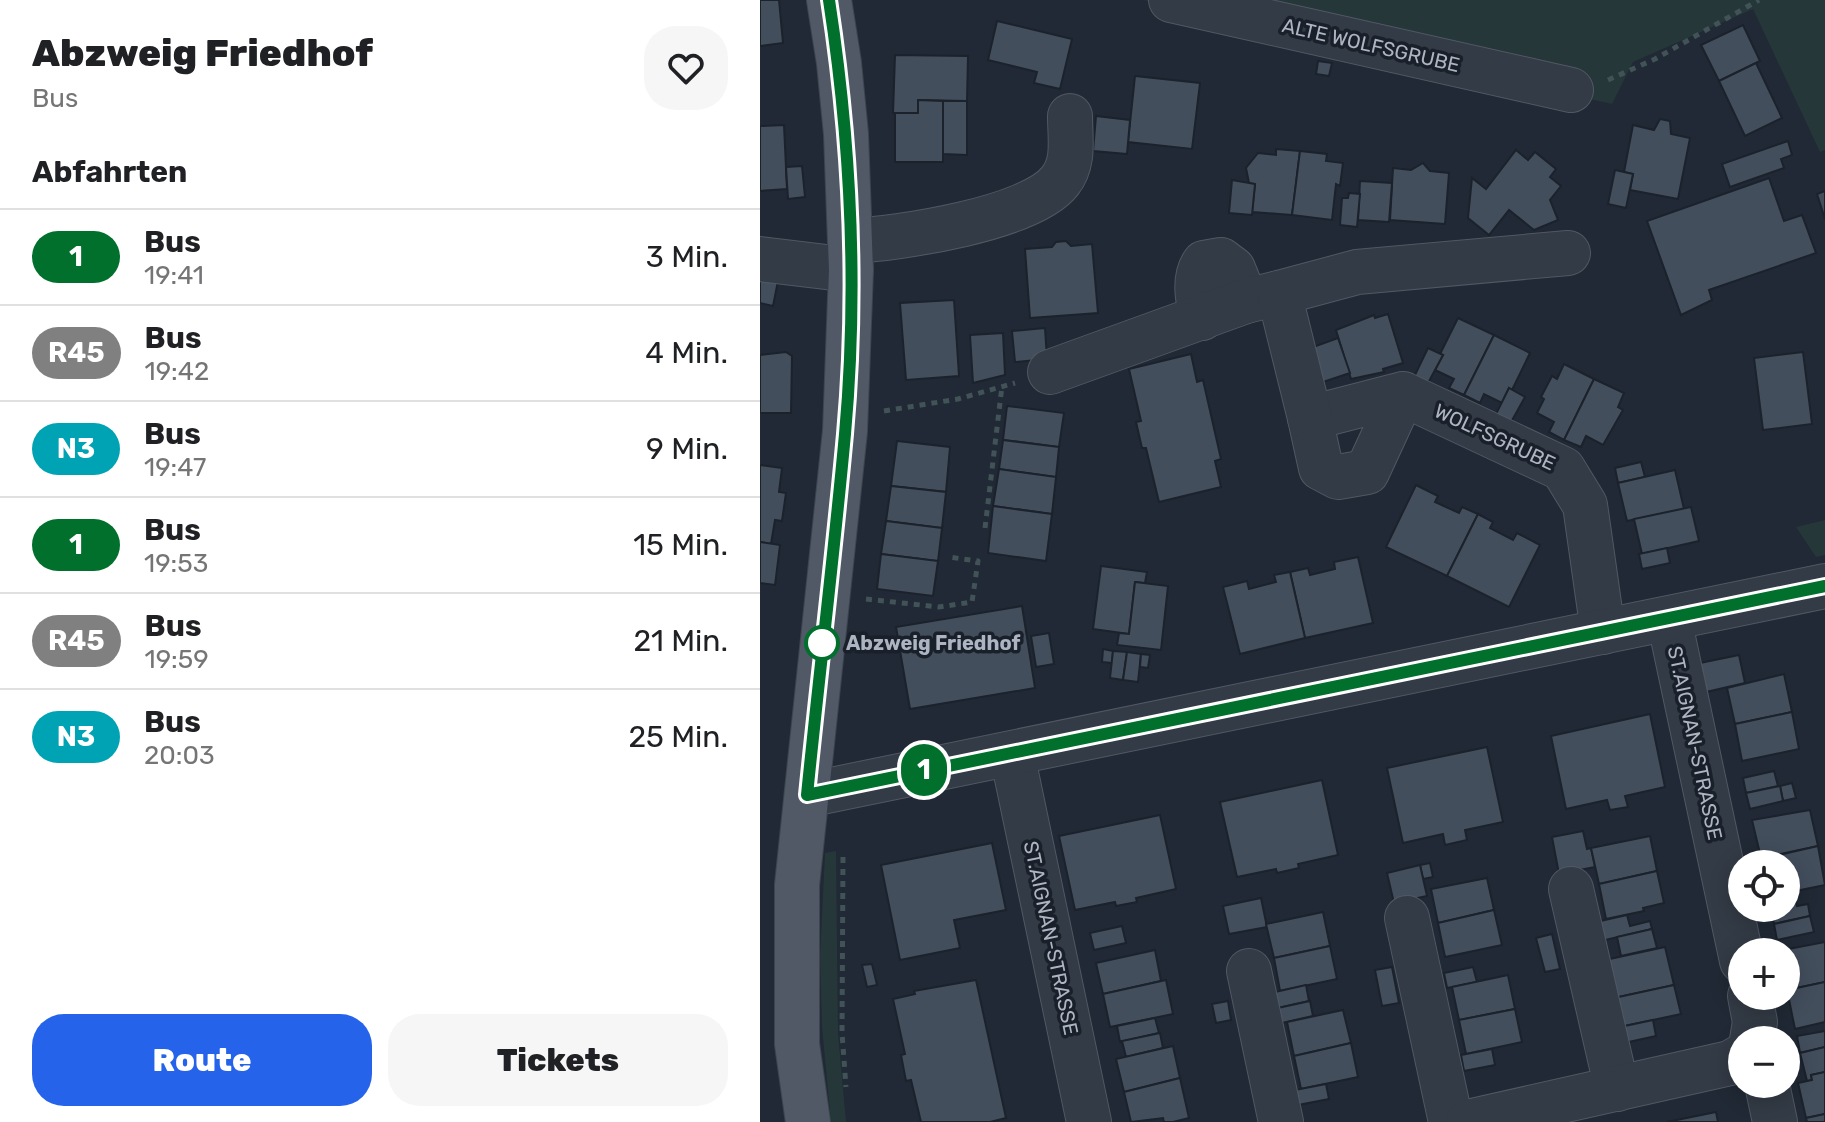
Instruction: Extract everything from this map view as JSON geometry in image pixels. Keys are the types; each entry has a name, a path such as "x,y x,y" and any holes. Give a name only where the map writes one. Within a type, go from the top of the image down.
{"main road":[{"path":"808,1122 797,1044 797,885 845,431 851,256 846,134 829,0"}],"street":[{"name":"ALTE WOLFSGRUBE","path":"1171,0 1571,90"},
{"path":"760,259 851,256 871,240 1007,213 1038,198 1059,182 1071,159 1070,116"},
{"path":"1263,297 1357,272 1568,253"},
{"path":"1050,372 1202,318 1198,301 1200,269 1210,260 1221,260 1263,297 1310,418 1321,468 1338,477 1367,472 1403,394"},
{"path":"1310,418 1403,394"},
{"name":"WOLFSGRUBE","path":"1403,394 1563,469 1585,505 1603,632"},
{"path":"807,795 1825,586"},
{"name":"ST.AIGNAN-STRASSE","path":"1669,619 1737,938"},
{"name":"ST.AIGNAN-STRASSE","path":"1012,754 1089,1122"},
{"path":"1571,889 1617,1089"},
{"path":"1407,918 1451,1122"},
{"path":"1249,971 1281,1122"},
{"path":"1468,1122 1728,1063"},
{"path":"1770,1098 1775,1122"}],"path":[{"path":"1571,90 1606,80 1655,59 1759,0"},
{"path":"870,414 958,399 1050,372"},
{"path":"985,528 1002,386"},
{"path":"853,597 939,607 972,602 978,561 948,557"},
{"path":"843,845 842,1033 847,1095"}],"shaded area":[{"path":"1143,0 1825,0 1825,150 1820,152 1753,9 1633,62 1612,104"},
{"path":"1825,520 1825,555 1816,557 1796,527"},
{"path":"836,851 838,1033 846,1122 831,1122 822,1027 820,957 825,853"}],"building":[{"path":"760,0 779,0 783,43 760,46"},
{"path":"997,21 1072,39 1060,89 1034,83 1037,72 988,60"},
{"path":"1743,25 1760,61 1719,81 1701,45"},
{"path":"895,55 968,56 967,101 918,100 918,113 893,113"},
{"path":"1318,61 1332,63 1329,76 1316,74"},
{"path":"1756,63 1782,118 1745,136 1719,81"},
{"path":"1135,76 1200,83 1192,149 1128,142"},
{"path":"918,100 943,101 943,162 895,162 895,113 918,113"},
{"path":"943,101 967,101 967,155 943,154"},
{"path":"1096,116 1130,120 1127,154 1093,151"},
{"path":"1660,119 1670,121 1671,134 1690,138 1678,199 1630,190 1633,174 1624,172 1633,125 1654,130"},
{"path":"784,125 787,189 760,191 760,126"},
{"path":"1788,141 1792,155 1781,159 1784,168 1730,187 1722,164"},
{"path":"1276,149 1300,151 1292,215 1252,212 1255,184 1249,183 1246,168 1258,153 1276,155"},
{"path":"1516,150 1528,160 1535,152 1556,169 1550,177 1561,186 1550,200 1558,220 1534,230 1509,210 1489,235 1468,218 1472,178 1486,189"},
{"path":"1300,151 1327,154 1326,161 1343,163 1340,186 1336,184 1332,220 1292,215"},
{"path":"1423,163 1430,171 1449,173 1445,224 1390,220 1393,168 1411,170"},
{"path":"802,166 805,197 788,199 786,167"},
{"path":"1615,170 1633,174 1626,208 1608,204"},
{"path":"1769,178 1784,221 1802,215 1816,253 1709,290 1712,300 1681,315 1647,221"},
{"path":"1232,180 1255,184 1252,215 1229,213"},
{"path":"1360,181 1392,183 1389,222 1358,220"},
{"path":"1825,191 1825,219 1817,194"},
{"path":"1349,193 1360,194 1357,227 1340,225 1342,198 1348,198"},
{"path":"1066,241 1071,246 1092,244 1098,313 1030,318 1025,249 1052,247 1056,242"},
{"path":"760,272 779,276 773,306 760,303"},
{"path":"954,300 959,376 906,380 900,303"},
{"path":"1388,314 1403,363 1383,369 1384,372 1351,379 1336,330 1374,315 1375,318"},
{"path":"1458,318 1494,335 1464,395 1449,388 1454,379 1435,370"},
{"path":"1045,328 1047,359 1015,362 1012,331"},
{"path":"1003,333 1005,375 973,383 970,335"},
{"path":"1494,335 1530,353 1502,403 1484,394 1480,403 1464,395"},
{"path":"1338,338 1350,373 1314,385 1302,351"},
{"path":"1428,348 1443,355 1427,385 1413,379"},
{"path":"786,352 792,356 791,413 760,413 760,355"},
{"path":"1803,352 1812,424 1763,430 1754,358"},
{"path":"1191,354 1197,382 1203,380 1221,459 1215,461 1221,487 1159,502 1146,448 1142,448 1136,422 1141,421 1129,369"},
{"path":"1564,364 1594,379 1564,440 1549,432 1554,422 1537,413 1552,376 1557,379"},
{"path":"1594,379 1624,393 1618,407 1623,410 1603,445 1586,436 1581,447 1564,440"},
{"path":"1509,388 1525,397 1510,424 1495,416"},
{"path":"1007,406 1064,413 1059,447 1003,440"},
{"path":"1003,440 1059,447 1056,477 999,469"},
{"path":"897,441 950,447 946,492 891,486"},
{"path":"1641,462 1645,477 1618,483 1615,468"},
{"path":"760,465 782,468 779,492 786,493 782,521 775,520 771,544 760,542"},
{"path":"999,469 1056,477 1052,514 993,506"},
{"path":"1675,470 1684,509 1627,521 1618,483"},
{"path":"1416,485 1438,496 1435,502 1459,513 1462,507 1478,514 1447,576 1386,547"},
{"path":"891,486 946,492 942,528 886,521"},
{"path":"993,506 1052,514 1046,561 988,553"},
{"path":"1691,507 1699,541 1642,554 1634,519"},
{"path":"1478,514 1493,522 1490,528 1513,540 1517,533 1540,545 1509,607 1447,576"},
{"path":"886,521 942,528 938,561 881,554"},
{"path":"760,542 780,545 775,585 760,583"},
{"path":"1667,548 1670,563 1642,569 1639,554"},
{"path":"881,554 938,561 933,596 877,589"},
{"path":"1358,557 1373,623 1305,638 1290,572 1308,568 1310,575 1335,569 1334,562"},
{"path":"1101,566 1147,572 1145,583 1135,582 1129,634 1093,629"},
{"path":"1290,572 1305,638 1240,654 1223,587 1247,581 1249,589 1276,582 1274,575"},
{"path":"1135,582 1168,586 1161,650 1117,645 1119,633 1129,634"},
{"path":"1022,606 1035,688 910,709 896,627"},
{"path":"1049,633 1054,664 1036,667 1031,636"},
{"path":"1103,649 1113,651 1112,663 1102,662"},
{"path":"1113,651 1127,652 1123,680 1110,678"},
{"path":"1127,652 1141,654 1138,682 1123,680"},
{"path":"1141,654 1150,655 1148,668 1140,667"},
{"path":"1739,655 1745,683 1706,692 1700,663"},
{"path":"1784,674 1792,712 1735,724 1727,688"},
{"path":"1792,712 1799,749 1742,761 1735,724"},
{"path":"1650,714 1665,787 1625,796 1628,807 1610,810 1607,800 1566,809 1551,736"},
{"path":"1487,747 1503,822 1465,830 1467,840 1445,845 1443,834 1403,843 1387,768"},
{"path":"1774,771 1778,786 1746,793 1743,778"},
{"path":"1322,780 1338,855 1298,864 1299,868 1277,873 1276,869 1237,877 1220,802"},
{"path":"1792,783 1796,798 1783,801 1780,786"},
{"path":"1780,786 1783,801 1750,809 1746,793"},
{"path":"1810,810 1818,846 1799,850 1759,850 1752,820"},
{"path":"1160,815 1176,889 1136,898 1137,902 1116,906 1115,902 1075,910 1059,836"},
{"path":"1583,831 1595,867 1559,874 1552,837"},
{"path":"1650,836 1657,871 1599,884 1591,848"},
{"path":"992,843 1006,910 954,920 960,948 900,960 881,865"},
{"path":"1818,846 1825,885 1800,890 1800,850"},
{"path":"1430,863 1433,877 1423,879 1420,865"},
{"path":"1420,865 1427,896 1394,903 1387,873"},
{"path":"1657,871 1664,903 1606,919 1599,884"},
{"path":"1487,878 1494,910 1438,923 1431,889"},
{"path":"1261,898 1267,927 1229,934 1223,906"},
{"path":"1808,904 1810,916 1800,918 1800,905"},
{"path":"1494,910 1502,945 1445,957 1438,923"},
{"path":"1323,912 1330,946 1274,958 1266,924"},
{"path":"1627,915 1630,926 1650,921 1652,929 1601,941 1596,922"},
{"path":"1810,916 1814,932 1777,938 1774,924 1800,922 1800,918"},
{"path":"1122,926 1126,943 1094,950 1090,933"},
{"path":"1652,929 1657,948 1621,956 1617,937"},
{"path":"1552,934 1560,969 1545,972 1536,938"},
{"path":"1825,942 1825,982 1800,987 1800,947"},
{"path":"1330,946 1337,979 1280,991 1274,958"},
{"path":"1665,947 1674,985 1614,998 1605,960"},
{"path":"1155,950 1161,981 1103,994 1096,963"},
{"path":"872,964 877,985 867,987 862,965"},
{"path":"1392,967 1399,1003 1382,1006 1375,970"},
{"path":"1473,967 1477,982 1447,988 1444,973"},
{"path":"1508,975 1515,1009 1459,1020 1452,987"},
{"path":"976,980 1006,1118 990,1122 921,1122 911,1080 906,1081 901,1055 905,1054 893,999 915,994 914,991"},
{"path":"1166,980 1173,1014 1110,1027 1103,994"},
{"path":"1825,982 1825,1022 1800,1028 1794,1026 1791,1010 1800,1010 1800,987"},
{"path":"1306,985 1309,1001 1278,1008 1275,992"},
{"path":"1674,985 1681,1014 1620,1027 1614,998"},
{"path":"1228,1001 1231,1020 1216,1023 1212,1004"},
{"path":"1310,1001 1313,1016 1282,1023 1278,1008"},
{"path":"1515,1009 1522,1042 1466,1054 1459,1020"},
{"path":"1343,1010 1351,1043 1294,1056 1287,1022"},
{"path":"1155,1018 1159,1033 1120,1042 1117,1026"},
{"path":"1653,1020 1656,1036 1624,1043 1620,1027"},
{"path":"1825,1031 1825,1047 1800,1053 1800,1035"},
{"path":"1160,1033 1163,1048 1126,1057 1122,1041"},
{"path":"1351,1043 1358,1077 1301,1089 1294,1056"},
{"path":"1173,1046 1180,1078 1124,1092 1116,1059"},
{"path":"1825,1047 1825,1072 1811,1075 1812,1080 1807,1081 1800,1053"},
{"path":"1492,1049 1495,1065 1464,1071 1461,1055"},
{"path":"1825,1072 1825,1114 1806,1118 1800,1083 1812,1080 1811,1075"},
{"path":"1180,1078 1189,1118 1173,1122 1164,1122 1163,1118 1131,1122 1124,1092"},
{"path":"1326,1084 1329,1099 1298,1105 1295,1090"},
{"path":"1716,1112 1718,1122 1667,1122"},
{"path":"1825,1114 1825,1122 1807,1122 1806,1118"}],"bus line":[{"name":"1","path":"829,0 846,134 851,270 849,358 845,431 807,795 1825,586"}],"place":[{"name":"Abzweig Friedhof","path":"822,643"}]}
